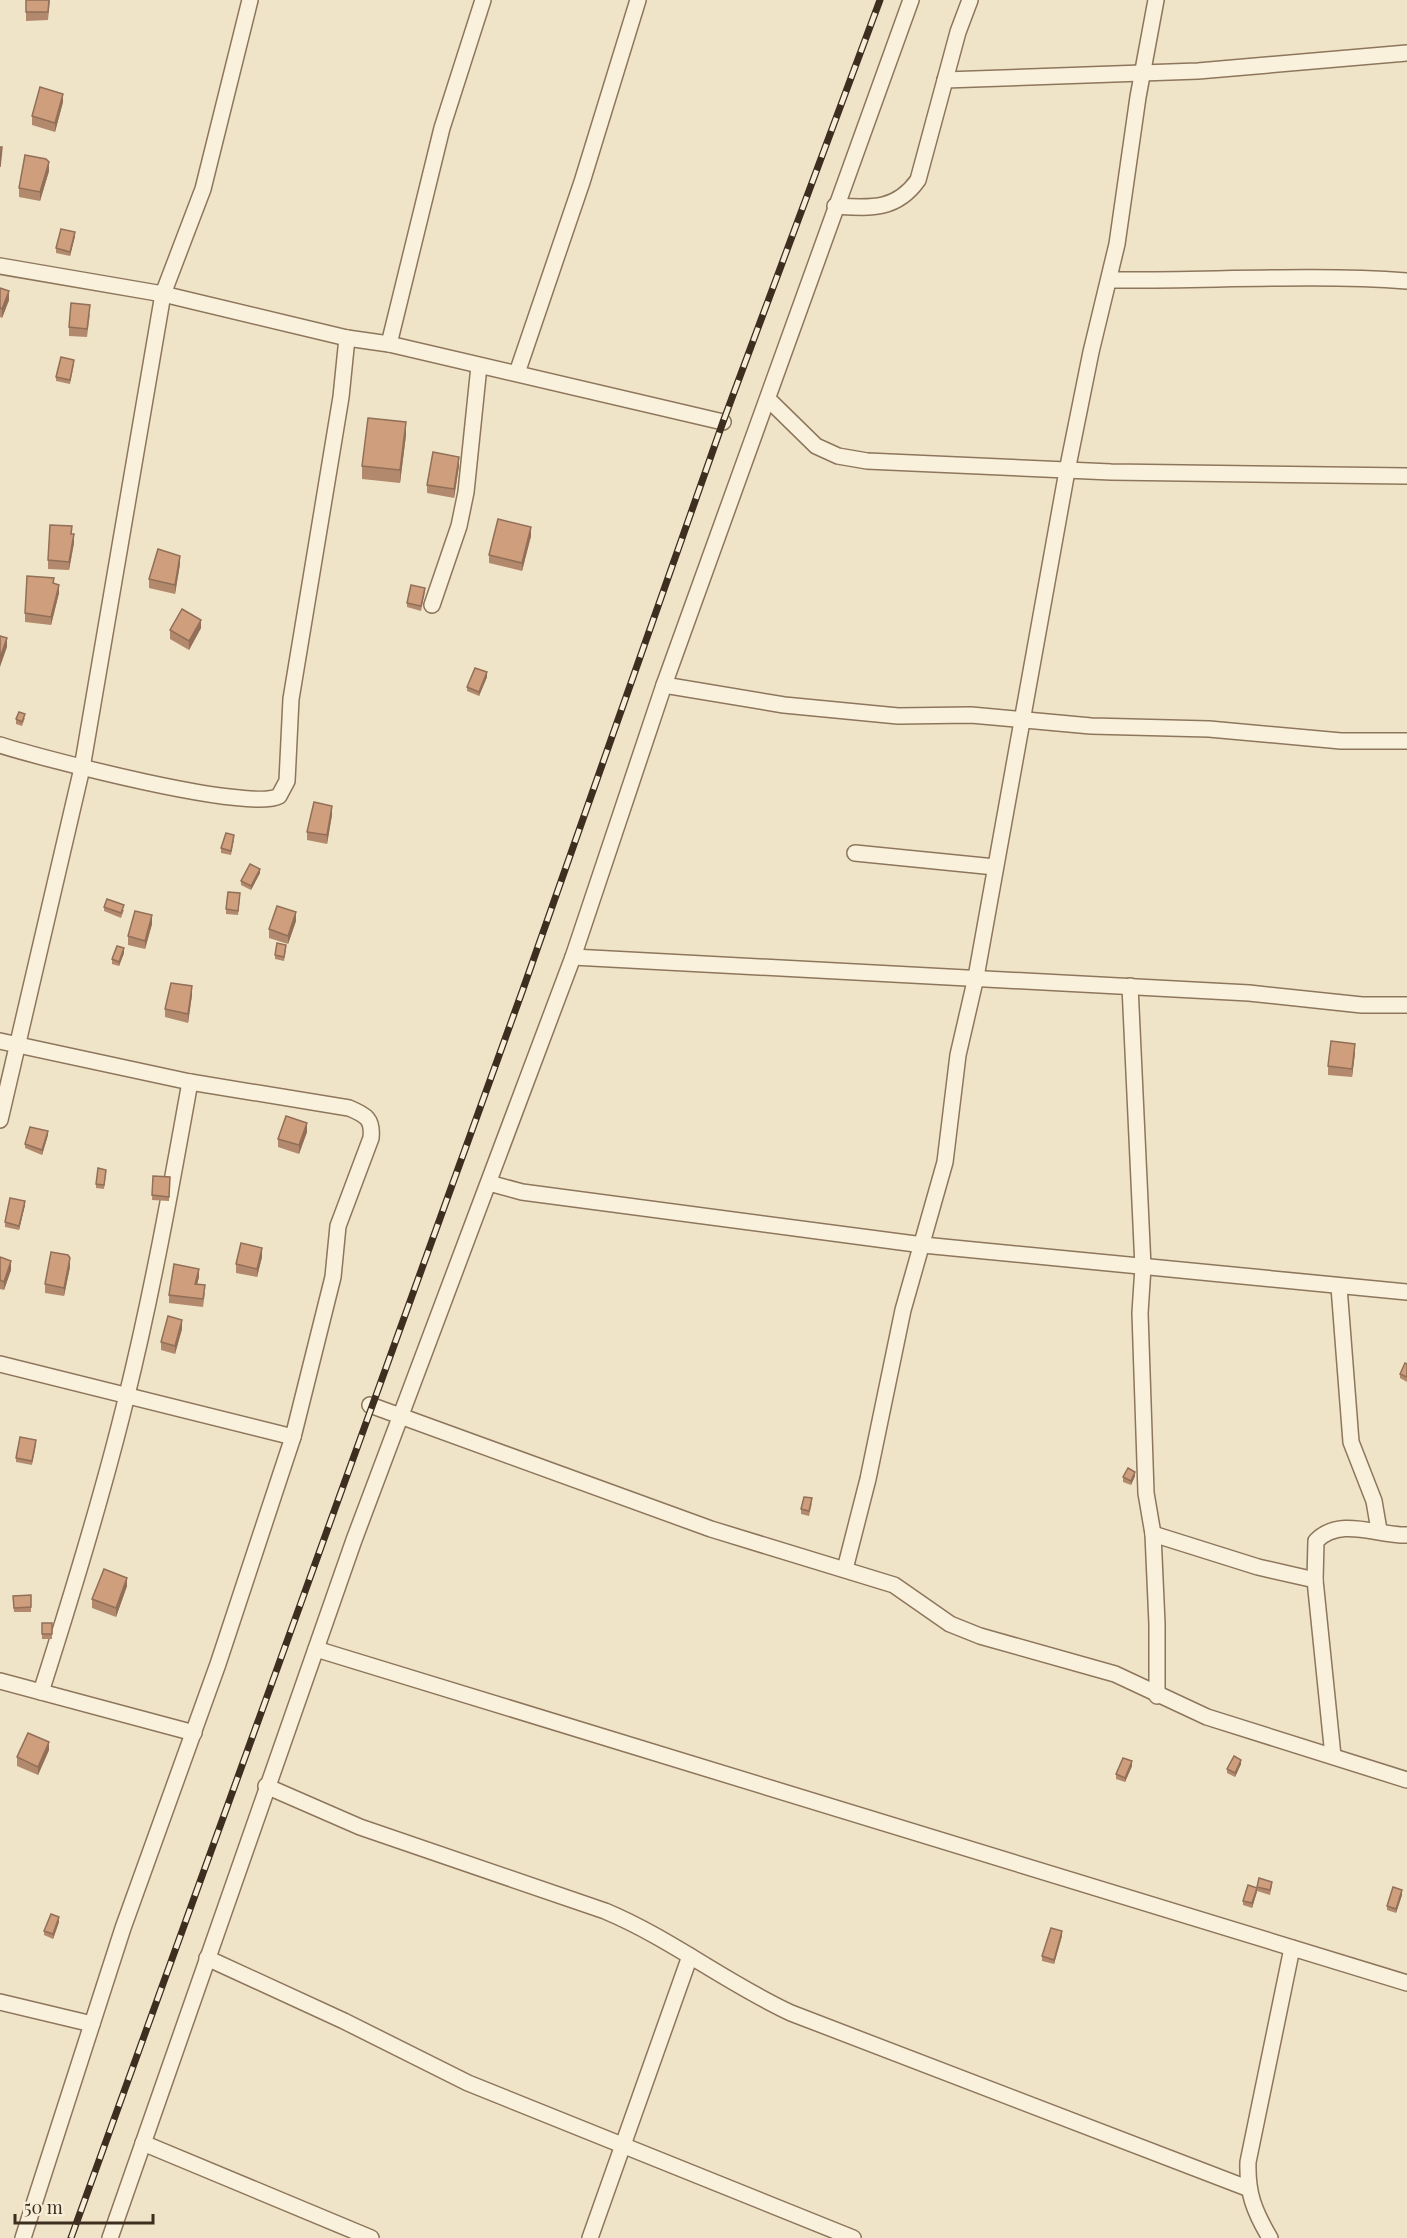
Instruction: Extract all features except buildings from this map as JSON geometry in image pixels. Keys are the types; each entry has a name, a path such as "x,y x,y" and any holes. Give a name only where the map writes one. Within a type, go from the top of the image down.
{"street":[{"path":"0,1120 82,768 163,294 197,208 250,0"},
{"path":"389,344 442,128 483,0"},
{"path":"517,373 582,182 638,0"},
{"path":"110,2238 266,1786 400,1415 573,957 664,685 911,0"},
{"path":"835,206 880,206 894,202 908,194 918,180 958,32 970,0"},
{"path":"845,1569 868,1479 903,1310 945,1162 958,1056 976,977 1067,471 1091,352 1117,244 1156,0"},
{"path":"945,80 1338,61 1407,53"},
{"path":"0,266 163,294 347,338 389,344 723,422"},
{"path":"1109,280 1212,281 1355,277 1407,281"},
{"path":"0,746 82,768 193,791 264,801 279,796 287,781 291,699 341,397 347,338"},
{"path":"432,605 459,526 466,492 479,366"},
{"path":"768,399 816,446 838,456 891,464 980,465 1067,471 1407,476"},
{"path":"664,685 725,697 841,711 1022,719 1091,726 1209,729 1341,741 1407,741"},
{"path":"855,853 995,867"},
{"path":"573,957 1249,993 1352,1005 1406,1007"},
{"path":"1130,986 1143,1267 1140,1314 1146,1492 1153,1534 1157,1696"},
{"path":"0,1041 190,1082 349,1108 366,1115 372,1125 371,1138 338,1226 333,1277 293,1437 194,1733 152,1845 23,2238"},
{"path":"42,1692 91,1530 127,1396 167,1209 190,1082"},
{"path":"489,1183 522,1192 923,1245 1057,1256 1143,1267 1407,1292"},
{"path":"1339,1287 1351,1442 1374,1501 1379,1530"},
{"path":"0,1364 293,1437"},
{"path":"370,1406 702,1525 894,1585 950,1624 980,1636 1115,1674 1157,1696 1208,1717 1407,1780"},
{"path":"1333,1756 1315,1580 1316,1541 1323,1534 1332,1530 1379,1530 1407,1535"},
{"path":"1153,1534 1258,1567 1315,1580"},
{"path":"316,1649 1407,1983"},
{"path":"0,1682 194,1733"},
{"path":"266,1786 360,1827 605,1911 629,1921 765,2001 790,2013 1247,2187"},
{"path":"1270,2238 1260,2221 1247,2187 1248,2162 1292,1948"},
{"path":"590,2238 690,1956"},
{"path":"207,1958 344,2021 468,2083 853,2238"},
{"path":"0,2002 92,2024"},
{"path":"143,2143 371,2238"}],"railway":[{"path":"71,2238 522,992 723,422 880,0"}]}
